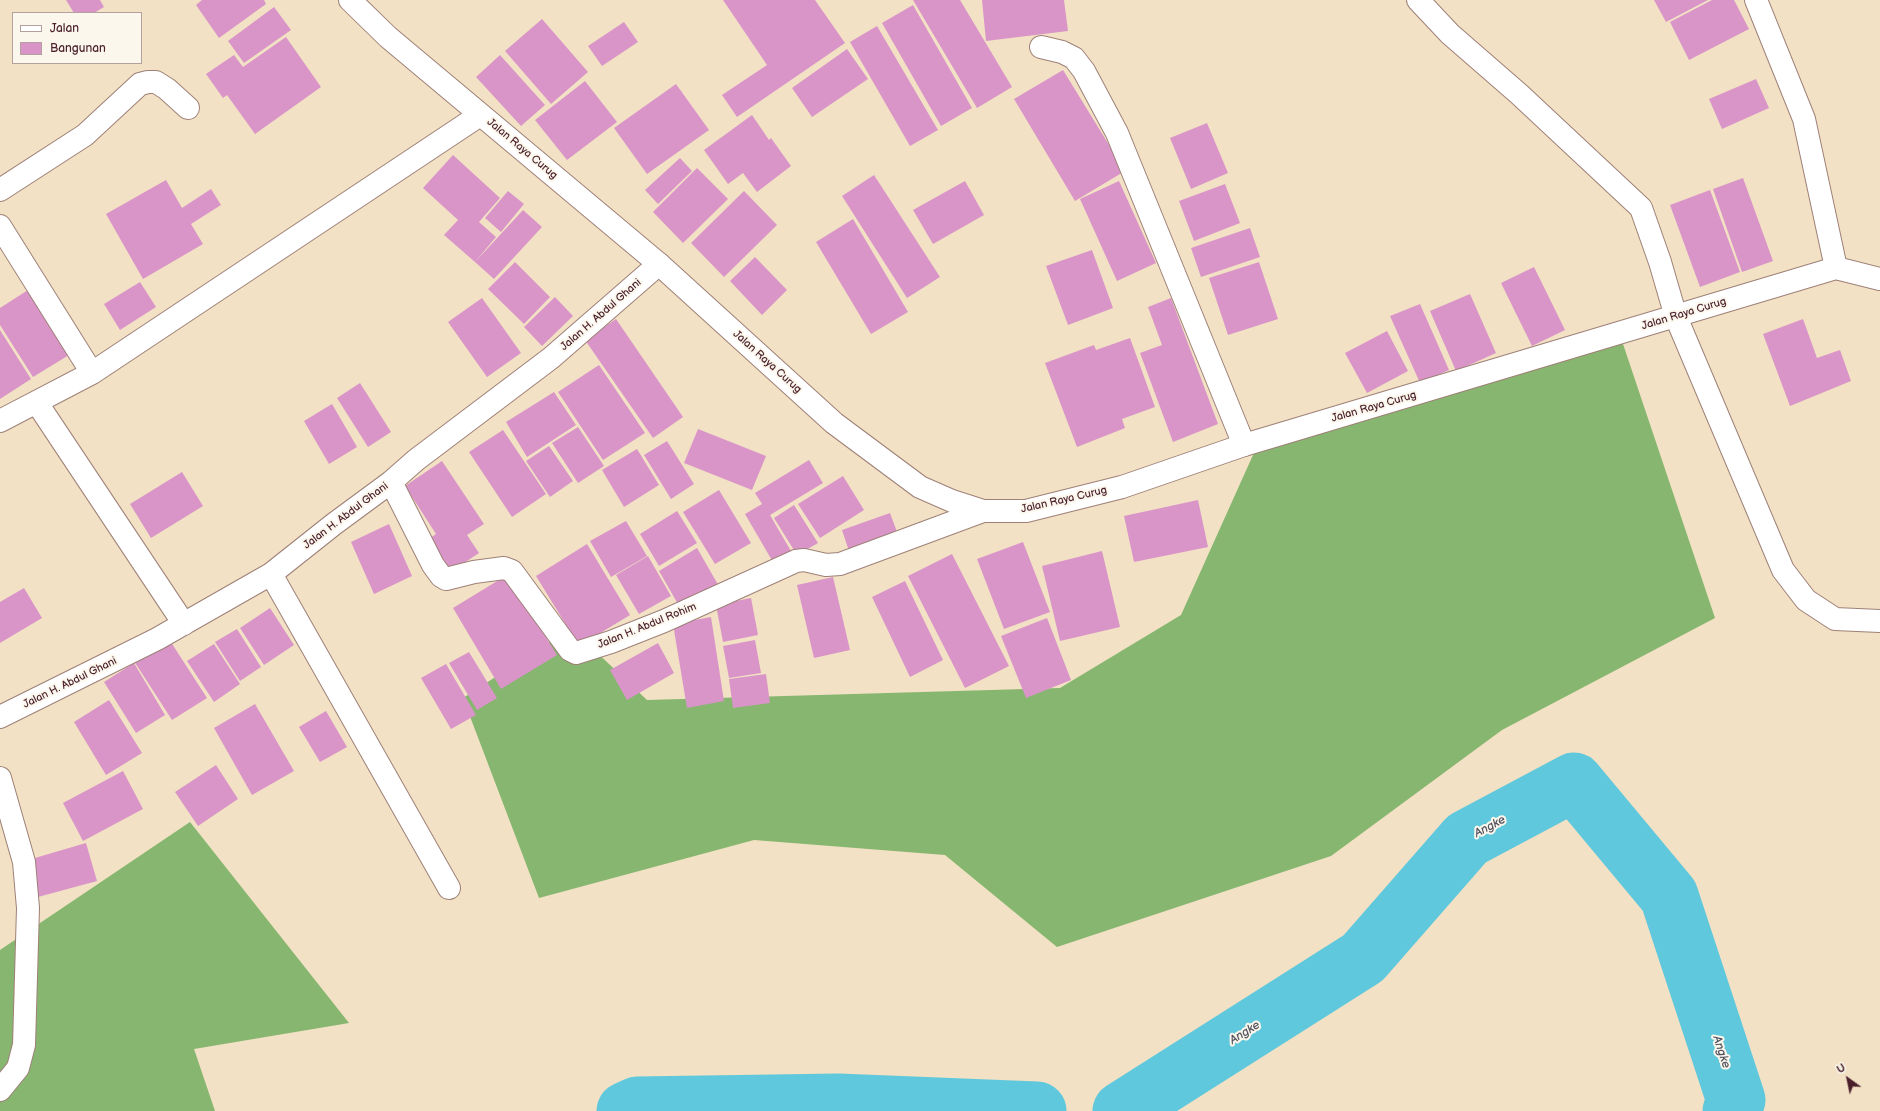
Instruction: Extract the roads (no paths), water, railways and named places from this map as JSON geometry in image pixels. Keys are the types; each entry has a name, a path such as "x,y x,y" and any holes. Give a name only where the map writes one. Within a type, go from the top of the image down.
{"street":[{"name":"Jalan Raya Curug","path":"350,0 388,37 659,264 834,423 920,487 952,501 983,511 1026,511 1114,489 1244,445 1836,268"},
{"path":"1418,0 1450,34 1519,94 1641,208 1660,262 1676,317 1782,570 1806,600 1835,619 1880,621"},
{"path":"1756,0 1804,119 1836,268 1880,279"},
{"path":"1041,47 1062,52 1074,58 1084,72 1118,133 1244,445"},
{"path":"0,190 85,135 140,84 156,82 167,89 188,108"},
{"path":"0,421 92,373 480,115"},
{"path":"0,226 92,373"},
{"name":"Jalan H. Abdul Ghani","path":"0,717 90,673 184,624 271,574 334,524 391,482 416,460 551,358 659,264"},
{"path":"36,403 184,624"},
{"name":"Jalan H. Abdul Rohim","path":"391,482 432,565 441,576 446,579 474,572 504,568 512,571 570,650 576,652 611,642 664,621 796,561 804,560 826,565 840,564 983,511"},
{"path":"271,574 449,888"},
{"path":"0,778 24,862 28,908 24,1045 18,1068 0,1090"}],"waterway":[{"name":"Angke","path":"1122,1111 1363,958 1467,839 1574,782 1669,896 1736,1100 1732,1111"},
{"name":"Angke","path":"626,1111 637,1106 838,1103 1037,1111"}]}
